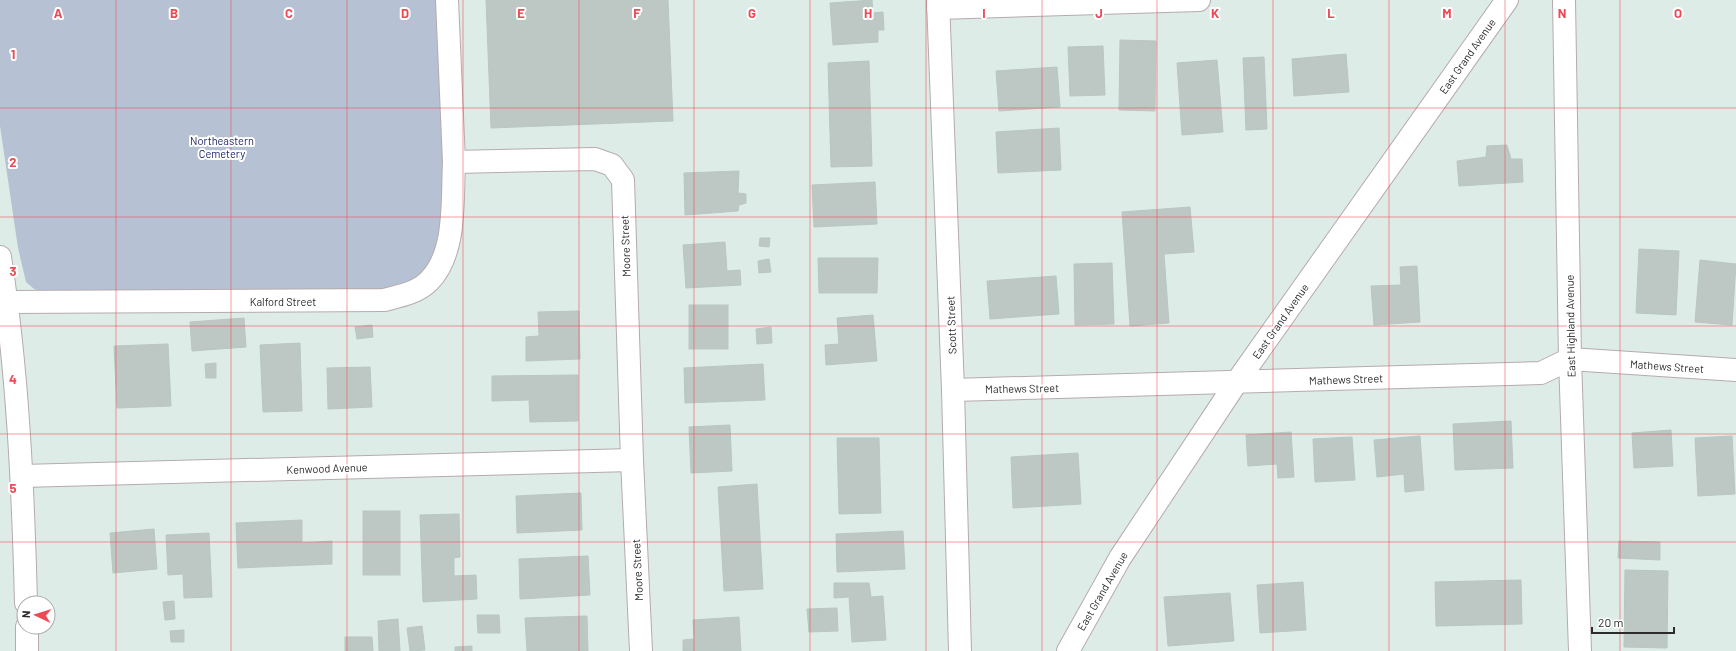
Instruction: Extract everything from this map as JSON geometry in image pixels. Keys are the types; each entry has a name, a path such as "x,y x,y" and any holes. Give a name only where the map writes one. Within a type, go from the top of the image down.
{"street":[{"path":"447,0 454,162"},
{"path":"938,4 1199,0"},
{"name":"East Grand Avenue","path":"1068,651 1120,558 1236,383 1507,0"},
{"name":"East Highland Avenue","path":"1564,0 1570,359 1580,651"},
{"name":"Scott Street","path":"938,4 953,390 960,651"},
{"name":"Moore Street","path":"454,162 594,159 612,165 623,180 640,651"},
{"name":"Kalford Street","path":"7,302 384,300 409,294 428,282 440,268 449,246 454,162"},
{"path":"0,257 7,302 22,476 26,595"},
{"name":"Mathews Street","path":"953,390 1541,373 1570,359 1736,370"},
{"name":"Kenwood Avenue","path":"22,476 632,460"},
{"path":"27,635 27,651"}],"green space":[{"name":"Northeastern Cemetery","path":"0,0 437,0 444,194 438,252 419,276 395,291 47,293 34,289 26,282 18,248 0,126"}],"building":[{"path":"486,0 668,0 673,121 491,128"},
{"path":"872,0 873,13 883,12 884,30 878,30 878,42 833,45 830,3"},
{"path":"1120,40 1156,41 1155,111 1119,110"},
{"path":"1103,46 1105,95 1070,96 1068,47"},
{"path":"1346,54 1349,92 1294,96 1292,59"},
{"path":"1264,57 1267,129 1246,130 1243,58"},
{"path":"1217,60 1223,132 1182,135 1177,63"},
{"path":"869,61 872,166 831,167 828,63"},
{"path":"1057,67 1060,107 999,111 996,71"},
{"path":"1059,128 1061,170 998,173 996,132"},
{"path":"1507,145 1511,159 1522,159 1523,182 1459,186 1457,161 1486,157 1487,146"},
{"path":"739,171 738,193 746,194 746,203 739,205 738,211 685,215 684,173"},
{"path":"875,182 877,224 814,227 812,185"},
{"path":"1190,207 1194,252 1164,254 1169,323 1130,326 1122,212"},
{"path":"760,238 770,238 769,247 759,246"},
{"path":"725,242 727,271 740,270 741,285 686,288 683,245"},
{"path":"1639,249 1679,251 1676,315 1636,313"},
{"path":"818,258 878,258 877,293 819,293"},
{"path":"769,259 771,272 759,273 758,261"},
{"path":"1700,260 1736,264 1732,325 1695,322"},
{"path":"1112,263 1114,324 1075,325 1074,264"},
{"path":"1417,266 1420,322 1374,325 1371,286 1401,285 1400,267"},
{"path":"1056,276 1059,314 990,319 987,281"},
{"path":"689,305 728,305 728,349 689,349"},
{"path":"579,311 580,359 526,361 526,337 539,336 538,312"},
{"path":"873,315 877,361 826,365 825,345 839,344 837,318"},
{"path":"244,318 246,347 192,351 190,322"},
{"path":"372,325 373,337 357,339 355,327"},
{"path":"771,327 772,343 757,344 756,329"},
{"path":"300,343 302,411 263,412 260,345"},
{"path":"168,344 171,406 117,408 114,346"},
{"path":"216,363 216,378 206,378 205,364"},
{"path":"763,364 765,400 685,403 684,368"},
{"path":"370,367 372,407 328,409 327,368"},
{"path":"578,375 578,421 530,422 529,400 492,401 492,376"},
{"path":"1511,421 1513,468 1455,470 1453,424"},
{"path":"730,425 732,471 691,473 689,427"},
{"path":"1671,430 1673,466 1634,468 1632,433"},
{"path":"1291,432 1294,477 1278,478 1277,464 1248,466 1246,435"},
{"path":"1420,436 1424,490 1405,492 1404,474 1377,477 1374,440"},
{"path":"1732,436 1735,494 1698,496 1695,438"},
{"path":"1352,437 1355,480 1315,482 1313,439"},
{"path":"837,438 879,438 881,513 839,514"},
{"path":"1078,453 1081,504 1013,508 1011,457"},
{"path":"757,484 763,589 724,591 718,487"},
{"path":"581,493 582,530 517,533 516,496"},
{"path":"363,511 400,511 400,575 363,575"},
{"path":"459,514 460,557 454,558 454,576 476,575 477,599 423,602 420,515"},
{"path":"302,520 302,543 332,541 332,564 238,568 236,523"},
{"path":"154,529 157,569 113,573 110,533"},
{"path":"903,531 905,569 837,572 836,534"},
{"path":"209,533 212,597 184,598 183,574 168,575 166,535"},
{"path":"1619,541 1660,542 1660,560 1618,558"},
{"path":"588,556 590,595 520,599 519,559"},
{"path":"1625,570 1668,571 1667,648 1624,647"},
{"path":"1521,580 1522,624 1436,626 1435,582"},
{"path":"1303,582 1306,630 1260,633 1257,585"},
{"path":"834,583 869,583 871,597 883,596 886,640 852,642 849,597 834,598"},
{"path":"1230,593 1234,641 1168,646 1164,597"},
{"path":"174,601 175,619 165,620 163,602"},
{"path":"837,608 838,631 809,632 807,609"},
{"path":"477,615 499,615 500,633 478,633"},
{"path":"587,616 588,651 527,651 525,618"},
{"path":"739,617 741,651 683,651 683,640 694,639 693,620"},
{"path":"398,619 400,651 379,651 378,621"},
{"path":"422,626 425,650 410,651 407,628"},
{"path":"184,630 184,642 171,642 170,631"},
{"path":"345,637 372,637 373,651 345,651"},
{"path":"472,646 472,651 455,651 455,647"}]}
